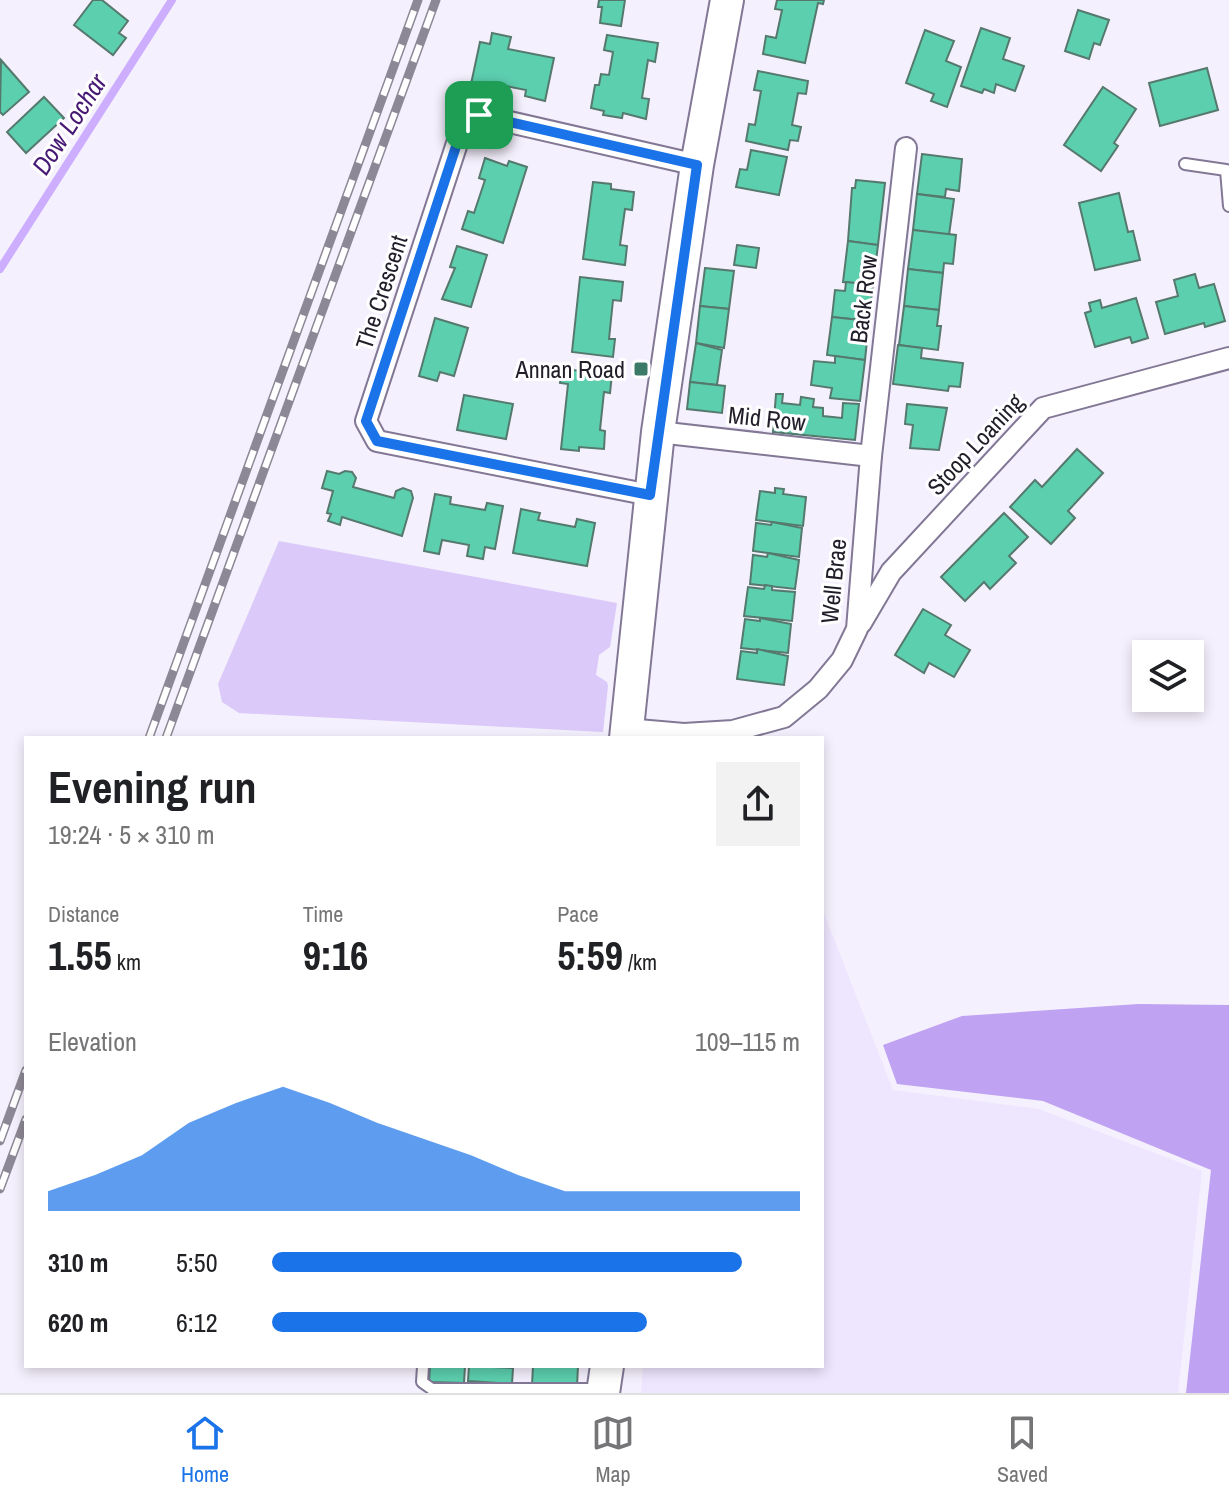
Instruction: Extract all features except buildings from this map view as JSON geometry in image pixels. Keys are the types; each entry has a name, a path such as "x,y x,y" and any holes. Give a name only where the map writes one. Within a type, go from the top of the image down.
{"main road":[{"path":"626,734 658,432 697,165 727,0"}],"street":[{"name":"The Crescent","path":"650,495 377,441 366,421 464,122 479,115 697,165"},
{"name":"Back Row","path":"871,456 906,148"},
{"name":"Stoop Loaning","path":"857,629 891,572 1043,408 1229,358"},
{"name":"Mid Row","path":"658,432 871,456"},
{"name":"Well Brae","path":"626,734 733,731 784,717 818,689 842,660 857,629 871,456"}],"lane":[{"path":"1185,164 1226,170 1229,206"},
{"path":"423,1368 422,1382 432,1389 605,1383"}],"shaded area":[{"path":"279,541 617,603 610,647 599,655 596,675 608,686 603,732 239,713 222,702 218,684"},
{"path":"824,913 893,1090 1039,1109 1202,1171 1178,1393 641,1393 643,1368 824,1368"},
{"path":"1138,1004 1229,1005 1229,1393 1186,1393 1211,1170 1043,1101 897,1084 883,1045 962,1016"}],"waterway":[{"name":"Dow Lochar","path":"0,269 172,0"}],"railway":[{"path":"150,736 418,0"},
{"path":"167,736 436,0"},
{"path":"0,1141 24,1075"},
{"path":"0,1189 24,1124"}],"place":[{"name":"Annan Road","path":"641,369"}],"route":[{"path":"479,115 697,165 650,495 377,441 366,421 464,122 479,115"}]}
